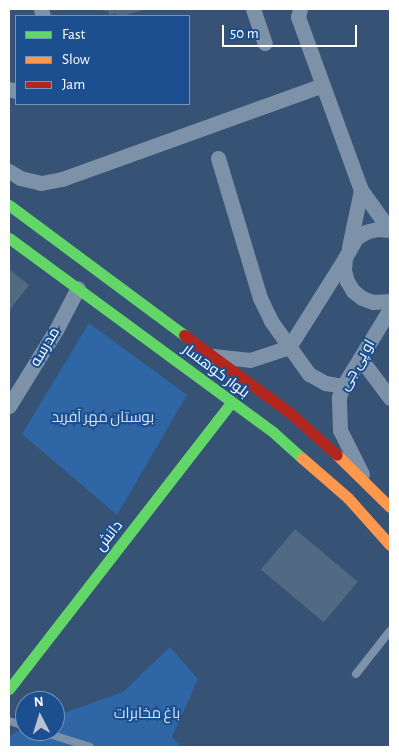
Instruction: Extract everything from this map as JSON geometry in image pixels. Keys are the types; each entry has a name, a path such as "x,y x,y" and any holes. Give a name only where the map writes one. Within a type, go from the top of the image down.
{"main road":[{"name":"بلوار کوهسار","path":"9,206 289,412 365,480 390,507"},
{"name":"بلوار کوهسار","path":"9,238 273,432 348,498 390,545"},
{"name":"دانش","path":"9,689 232,402"}],"street":[{"path":"253,9 265,43"},
{"path":"297,11 360,190 390,230"},
{"path":"9,171 20,178 41,183 62,179 323,85"},
{"path":"218,158 260,298 271,321 310,374 325,383 343,386"},
{"path":"360,190 344,270 347,281 353,291 362,298 373,302 390,301"},
{"path":"212,356 250,360 289,347 356,238 366,232 390,230"},
{"name":"مدرسه","path":"9,406 56,330 78,288"},
{"name":"او پی جی","path":"365,480 340,430 339,397 343,386 390,309"},
{"path":"360,358 390,398"}],"lane":[{"path":"356,674 390,631"},
{"path":"65,739 90,747"}],"green space":[{"name":"بوستان مهر آفرید","path":"89,323 187,395 117,515 22,434"},
{"name":"باغ مخابرات","path":"170,647 198,679 172,737 181,747 9,747 9,737 15,733 15,741 65,741 65,712 123,692"}],"building":[{"path":"102,9 146,9 127,15 109,15 108,11 103,11"},
{"path":"9,269 29,285 9,311"},
{"path":"295,529 358,582 324,622 261,570"}],"traffic: fast":[{"path":"9,205 184,335"},
{"path":"9,238 273,432 302,458"},
{"path":"9,689 232,402"}],"traffic: slow":[{"path":"337,455 390,507"},
{"path":"302,458 348,498 390,545"}],"traffic: jam":[{"path":"184,335 289,412 337,455"}]}
